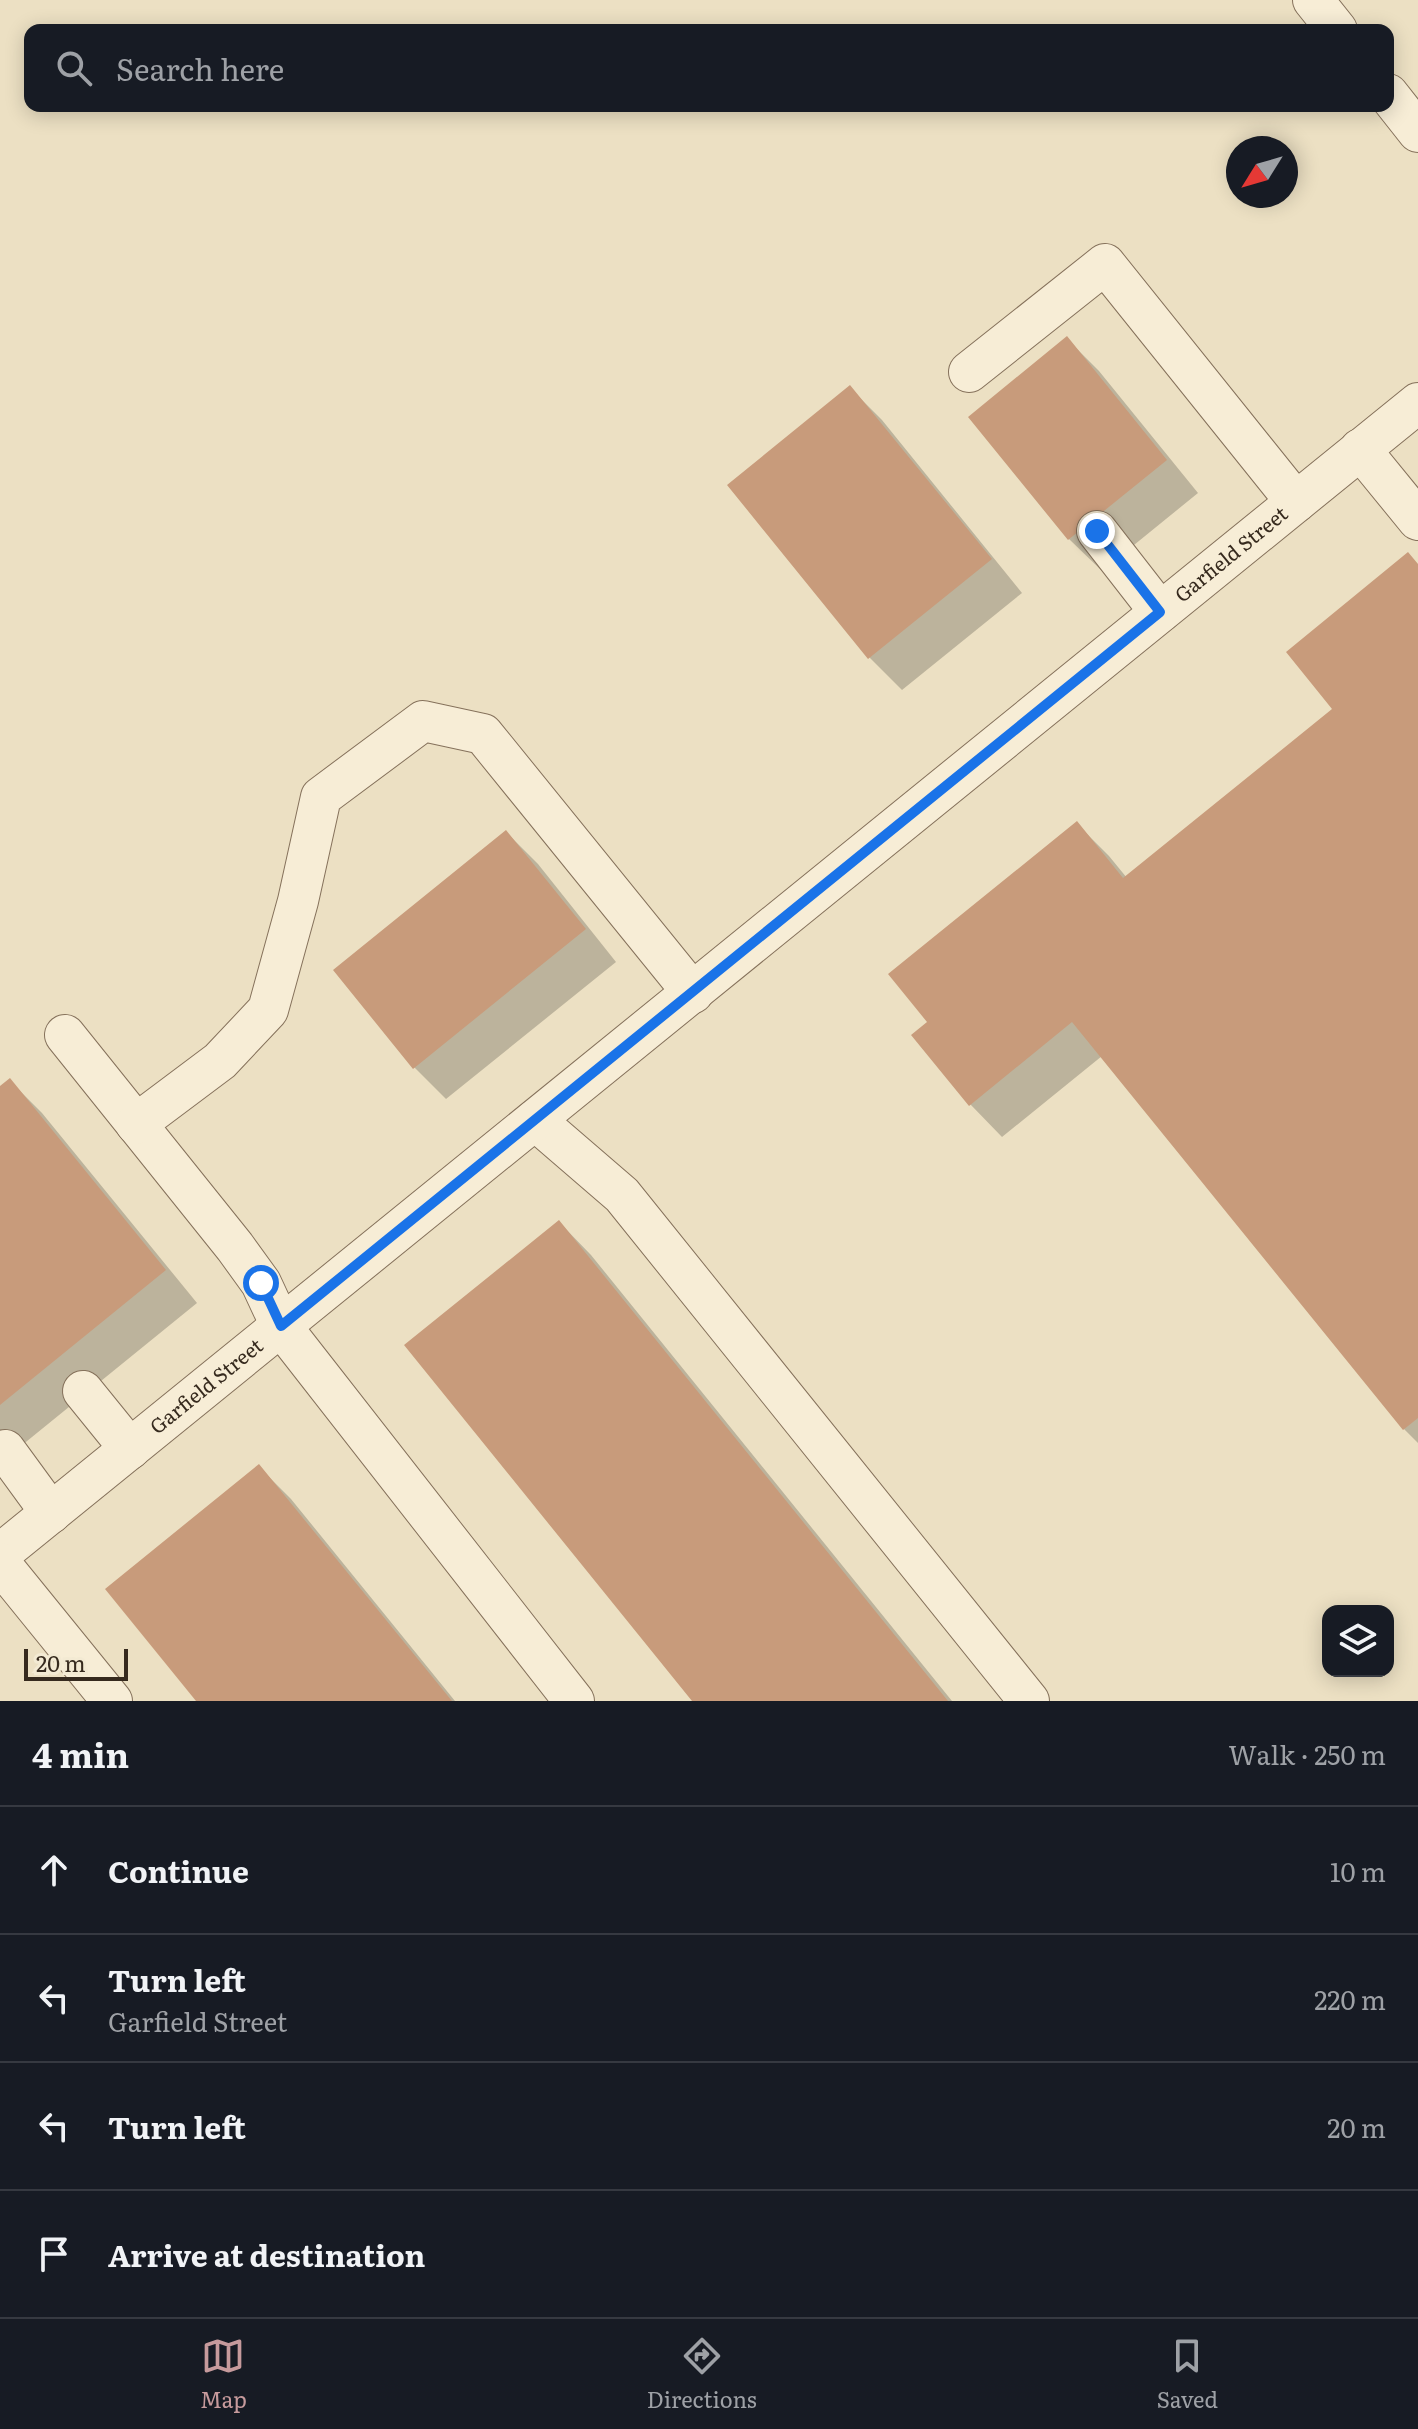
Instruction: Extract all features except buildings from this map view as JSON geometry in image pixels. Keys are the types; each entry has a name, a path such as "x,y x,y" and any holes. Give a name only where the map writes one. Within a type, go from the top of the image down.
{"street":[{"path":"1313,0 1332,24"},
{"path":"1394,102 1418,132"},
{"path":"969,372 1105,264 1296,502"},
{"name":"Garfield Street","path":"0,1554 1418,403"},
{"path":"1360,449 1418,520"},
{"path":"1097,531 1160,612"},
{"path":"136,1124 220,1061 268,1010 298,901 321,797 423,721 483,734 693,993"},
{"path":"65,1035 252,1271 281,1326 574,1701"},
{"path":"535,1120 622,1195 1029,1701"},
{"path":"83,1391 130,1449"},
{"path":"0,1454 5,1450 51,1513"},
{"path":"0,1563 112,1701"}],"route":[{"path":"261,1283 281,1326 1160,612 1097,531"}]}
